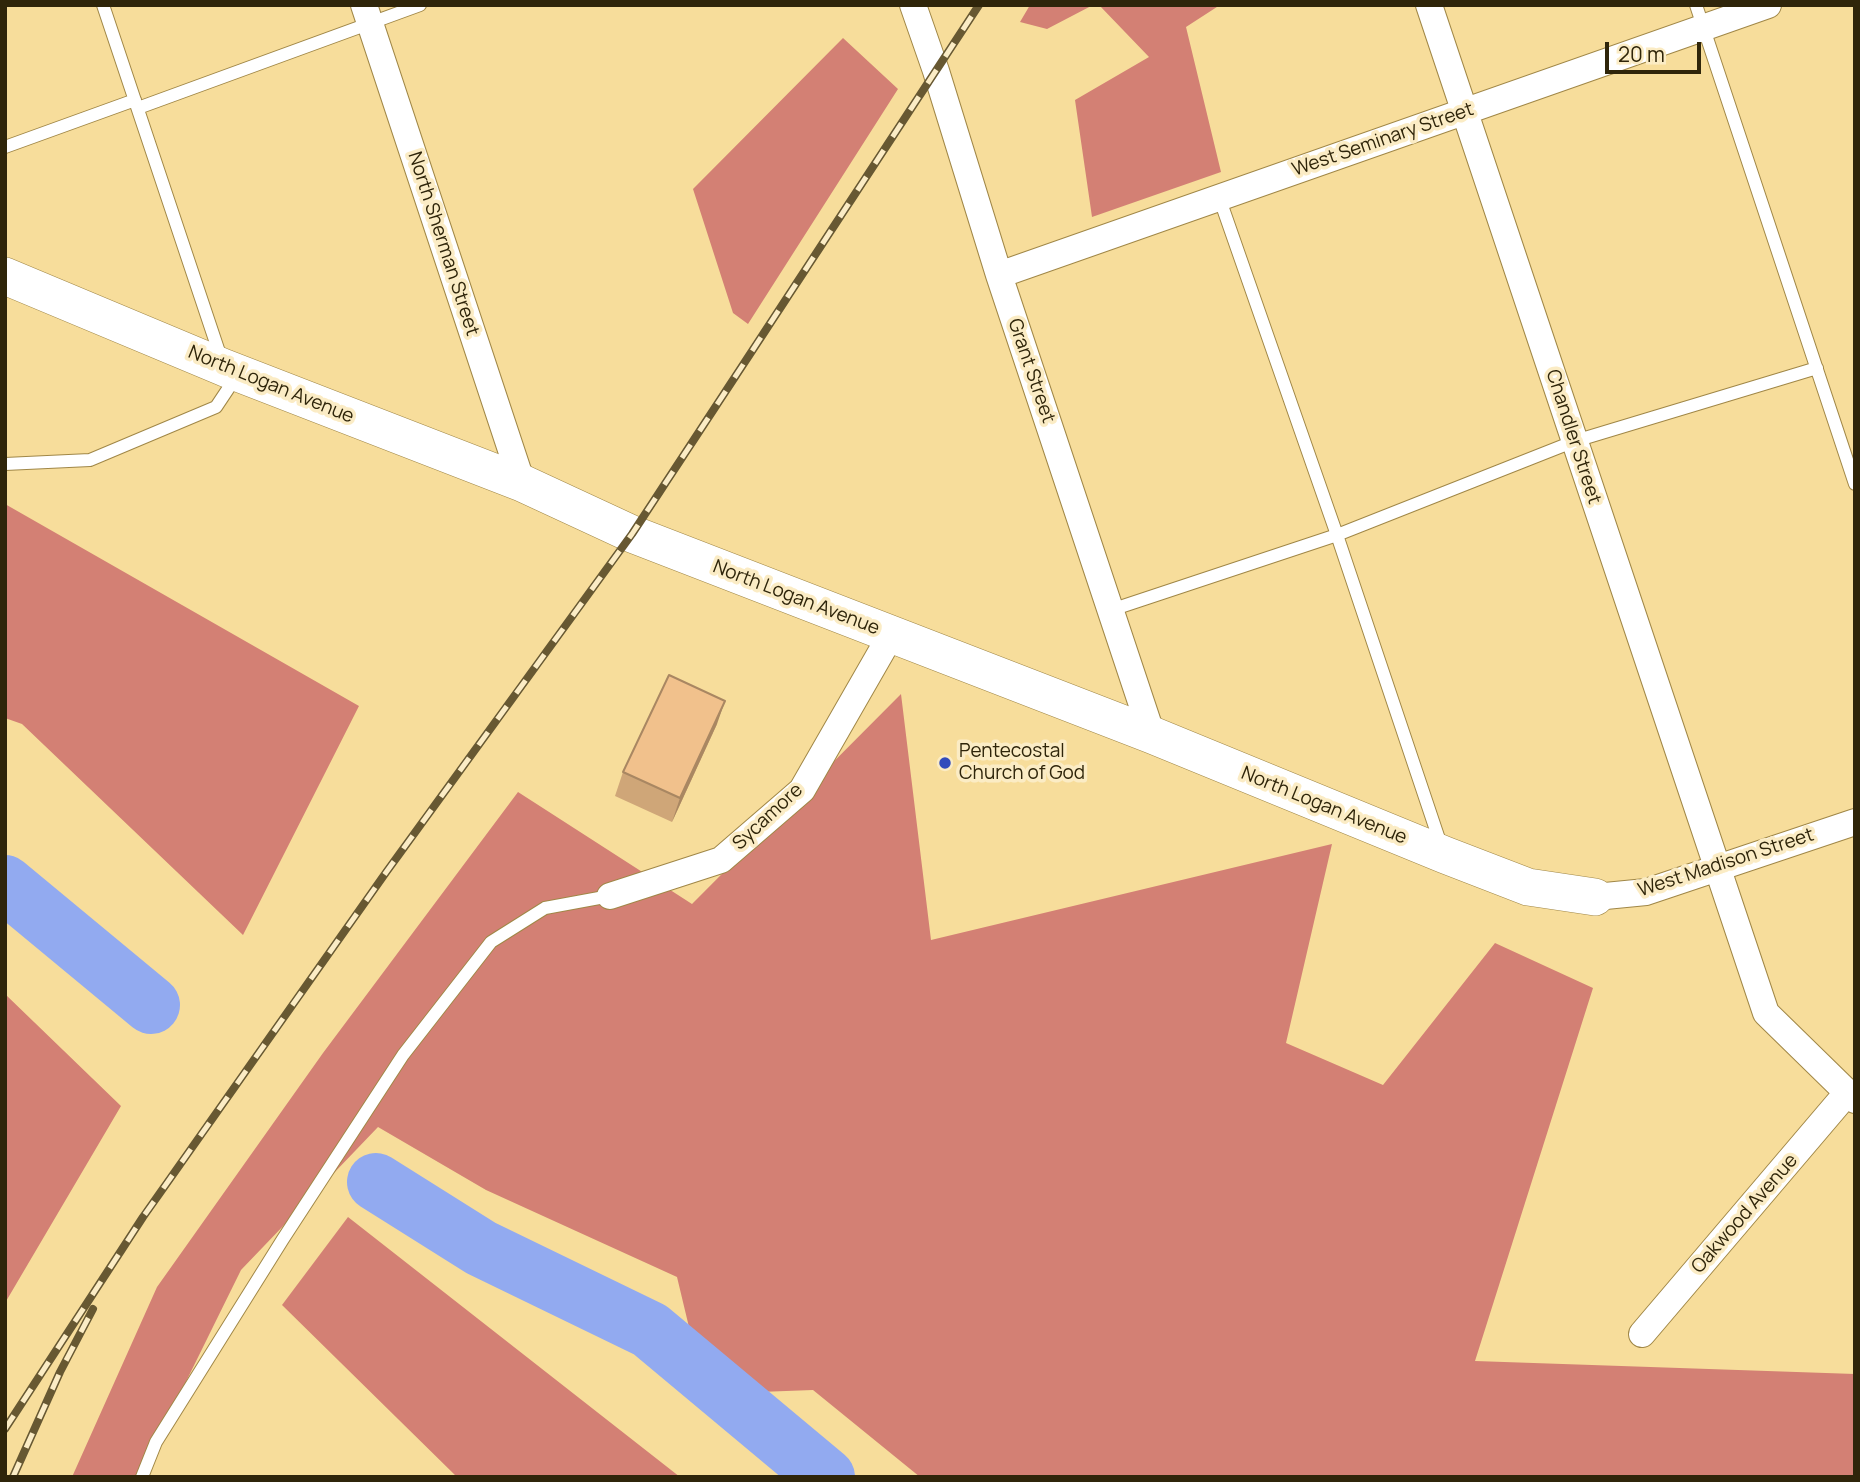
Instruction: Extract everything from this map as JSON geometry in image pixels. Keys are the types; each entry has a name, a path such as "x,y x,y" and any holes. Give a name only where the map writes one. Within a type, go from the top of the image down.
{"street":[{"name":"Grant Street","path":"913,5 999,275 1152,735"},
{"name":"Chandler Street","path":"1429,5 1717,869"},
{"name":"West Seminary Street","path":"999,275 1466,111 1700,17 1768,5"},
{"name":"North Sherman Street","path":"367,14 522,483"},
{"name":"North Logan Avenue","path":"5,276 231,371 522,483 632,534 1152,735 1445,855 1528,887 1595,897"},
{"name":"Sycamore","path":"610,895 721,860 802,790 891,635"},
{"name":"West Madison Street","path":"1595,897 1646,892 1855,822"},
{"path":"1717,869 1766,1013 1851,1097"},
{"name":"Oakwood Avenue","path":"1642,1334 1851,1097"}],"lane":[{"path":"5,464 90,460 216,407 231,371 103,5"},
{"path":"5,147 136,104 367,14 420,5"},
{"path":"1700,17 1855,484"},
{"path":"1219,197 1445,855"},
{"path":"1111,610 1337,535 1575,442 1816,369"},
{"path":"142,1477 156,1442 283,1239 403,1055 491,942 545,908 610,895"}],"shaded area":[{"path":"1030,5 1093,5 1047,29 1020,22"},
{"path":"1099,5 1220,5 1186,27 1221,172 1092,217 1075,100 1149,57"},
{"path":"843,38 898,89 748,324 733,313 693,189"},
{"path":"5,504 359,706 243,935 22,724 5,718"},
{"path":"901,694 931,940 1332,844 1286,1043 1383,1085 1495,943 1593,988 1475,1361 1855,1374 1855,1477 920,1477 813,1390 705,1394 677,1277 486,1190 378,1127 241,1270 139,1477 72,1477 157,1287 323,1053 518,792 692,904"},
{"path":"5,994 121,1106 5,1303"},
{"path":"348,1217 680,1477 457,1477 282,1305"}],"building":[{"path":"669,675 725,701 680,798 623,772"}],"waterway":[{"path":"5,884 151,1005"},
{"path":"376,1182 481,1248 650,1330 826,1477"}],"railway":[{"path":"5,1429 143,1217 387,871 632,534 979,5"},
{"path":"13,1477 60,1372 93,1309"}],"place":[{"name":"Pentecostal Church of God","path":"945,763"}]}
